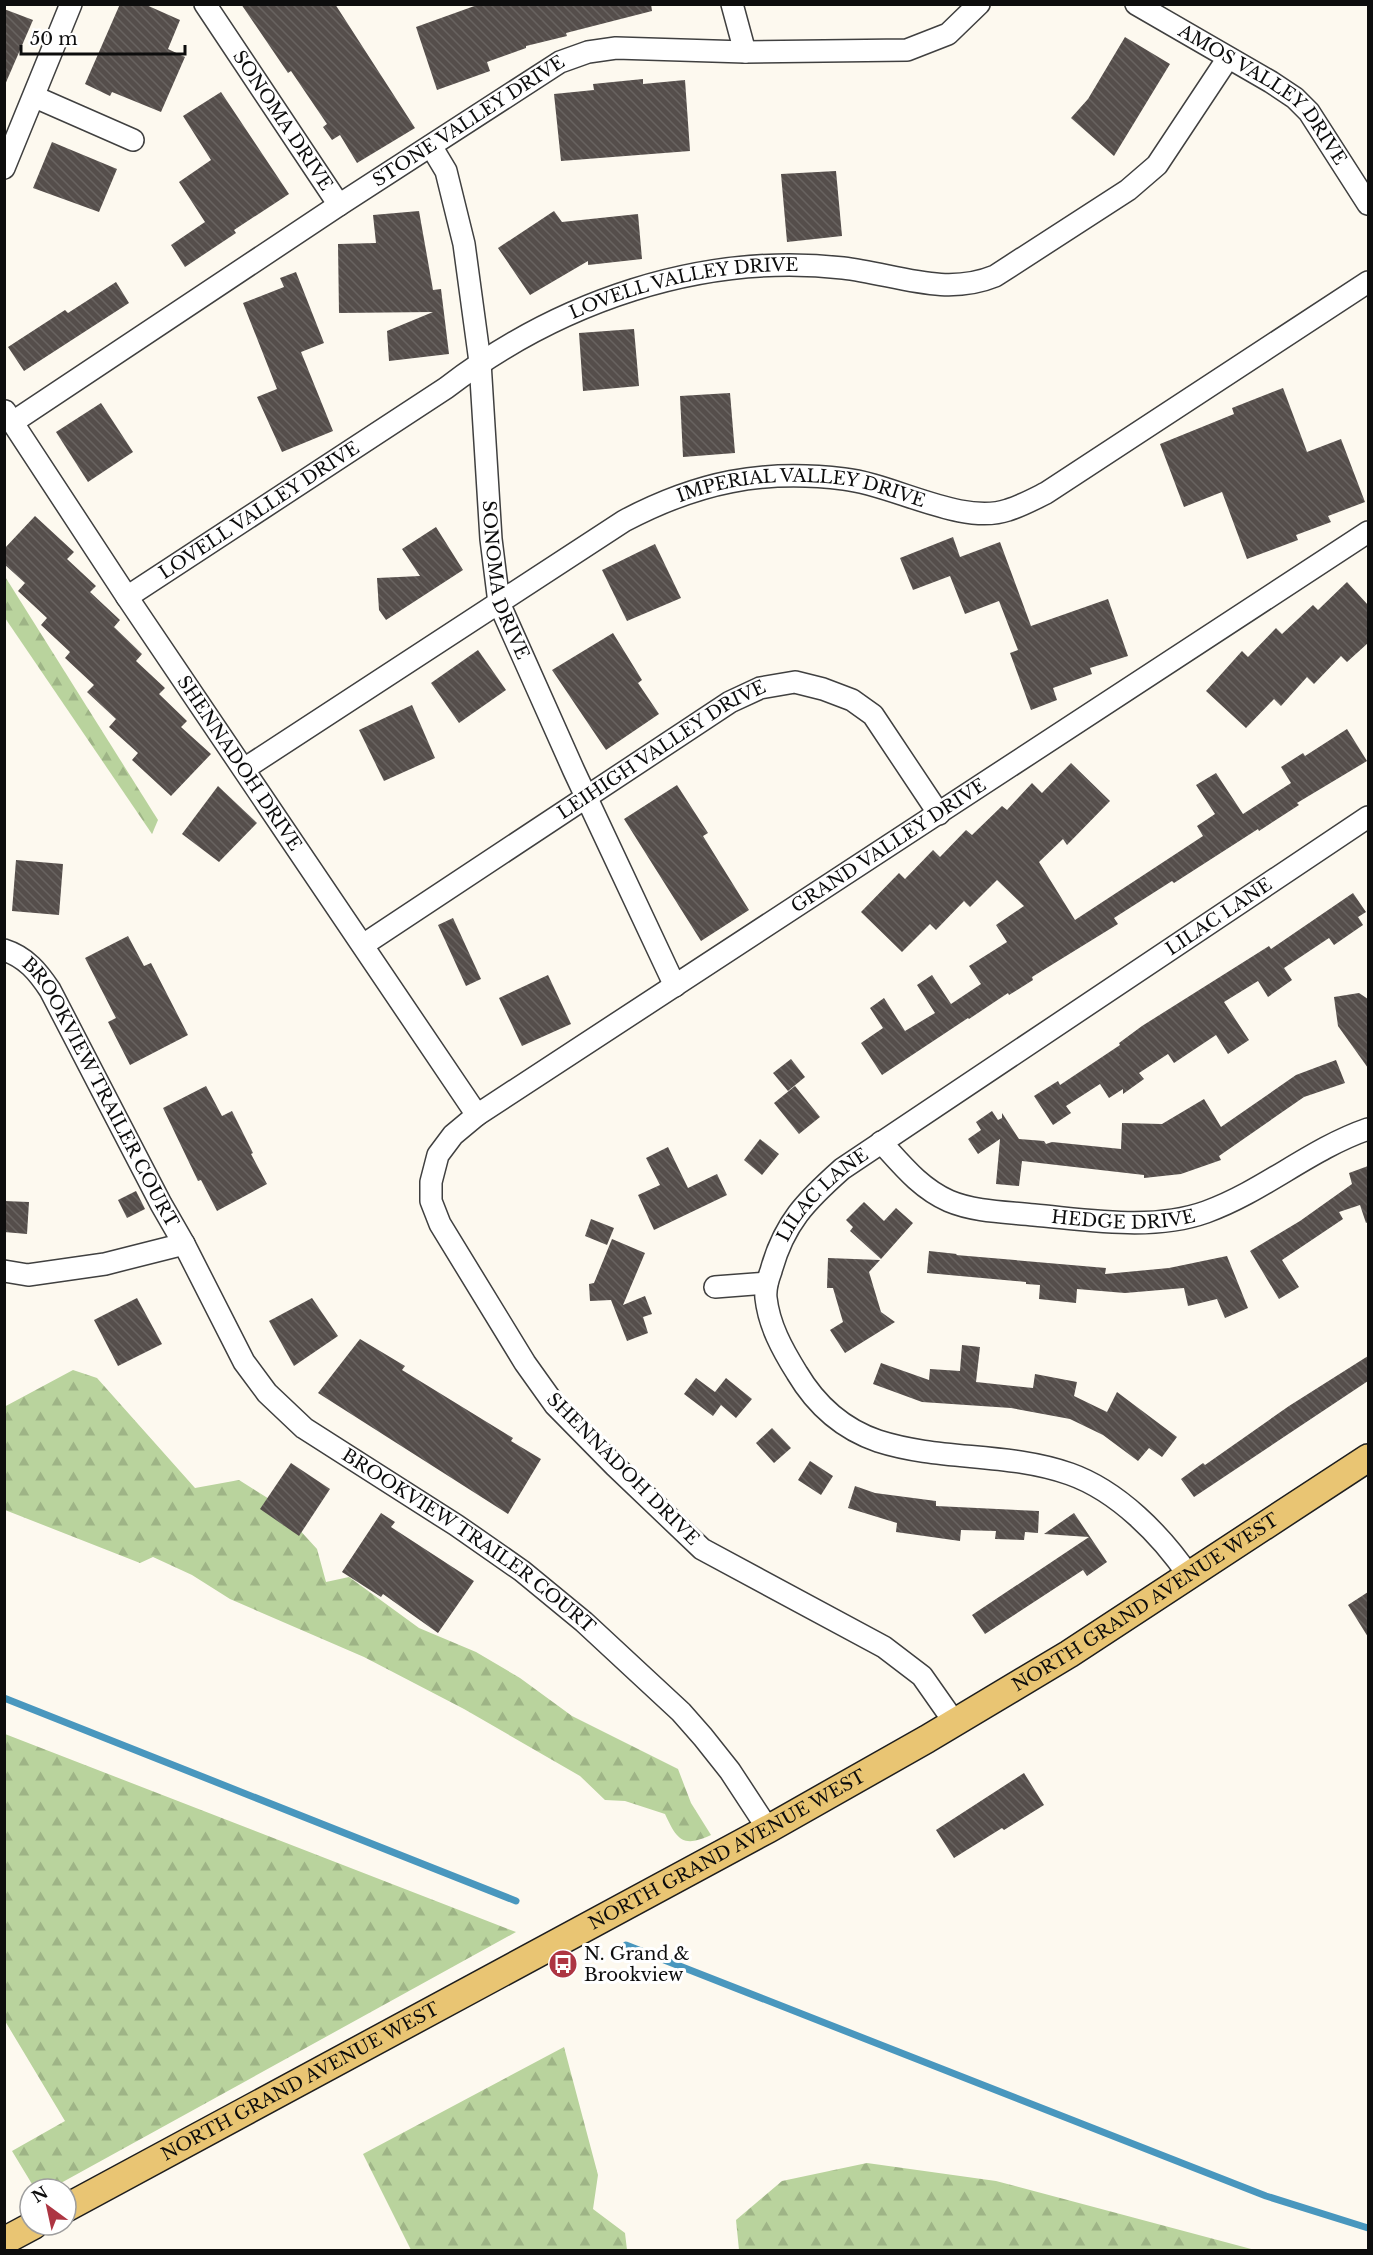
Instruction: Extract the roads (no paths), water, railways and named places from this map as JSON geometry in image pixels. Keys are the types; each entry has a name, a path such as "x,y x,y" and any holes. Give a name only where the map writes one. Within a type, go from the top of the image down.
{"main road":[{"name":"NORTH GRAND AVENUE WEST","path":"78,2202 768,1829 955,1723 1069,1654 1368,1458"},
{"path":"4,2241 18,2234"}],"street":[{"path":"4,168 35,97 71,4"},
{"name":"SONOMA DRIVE","path":"205,4 339,205"},
{"path":"732,4 745,52"},
{"name":"STONE VALLEY DRIVE","path":"9,416 560,62 588,52 616,48 745,52 908,50 948,34 979,4"},
{"name":"AMOS VALLEY DRIVE","path":"1136,4 1271,82 1302,105 1309,112 1368,204"},
{"name":"LOVELL VALLEY DRIVE","path":"127,597 446,388 480,362 524,336 578,309 635,288 699,273 766,265 844,268 930,284 978,283 1014,265 1128,190 1157,165 1228,58"},
{"path":"35,97 133,140"},
{"name":"SONOMA DRIVE","path":"431,146 446,171 464,244 480,362 491,539 500,603 675,986"},
{"name":"IMPERIAL VALLEY DRIVE","path":"244,769 624,521 655,505 696,490 735,480 787,475 846,479 894,490 947,508 979,514 1007,511 1046,493 1368,282"},
{"name":"SHENNADOH DRIVE","path":"9,416 127,597 477,1116"},
{"name":"GRAND VALLEY DRIVE","path":"431,1182 438,1155 453,1135 477,1116 1368,532"},
{"name":"LEIHIGH VALLEY DRIVE","path":"363,945 730,702 760,687 795,682 852,700 873,715 939,814"},
{"name":"LILAC LANE","path":"1189,1576 1174,1555 1142,1521 1111,1495 1090,1482 1069,1473 1012,1460 909,1450 876,1440 845,1426 825,1409 804,1385 780,1344 770,1318 766,1295 767,1283 775,1256 789,1224 817,1191 842,1168 1368,817"},
{"name":"BROOKVIEW TRAILER COURT","path":"4,950 16,954 36,970 50,990 244,1362 267,1393 304,1428 456,1525 522,1571 584,1622 681,1712 730,1771 768,1829"},
{"name":"HEDGE DRIVE","path":"881,1142 911,1176 925,1188 951,1202 988,1210 1141,1222 1165,1221 1205,1213 1257,1189 1343,1138 1368,1129"},
{"name":"SHENNADOH DRIVE","path":"431,1182 431,1201 440,1224 525,1363 555,1405 702,1549 884,1647 922,1676 955,1723"},
{"name":"BROOKVIEW TRAILER COURT","path":"4,1271 28,1275 94,1266 184,1244"},
{"path":"715,1287 767,1283"}],"waterway":[{"path":"4,1698 516,1901"},
{"path":"626,1945 1266,2196 1368,2228"}],"place":[{"name":"N. Grand & Brookview","path":"563,1964"}]}
